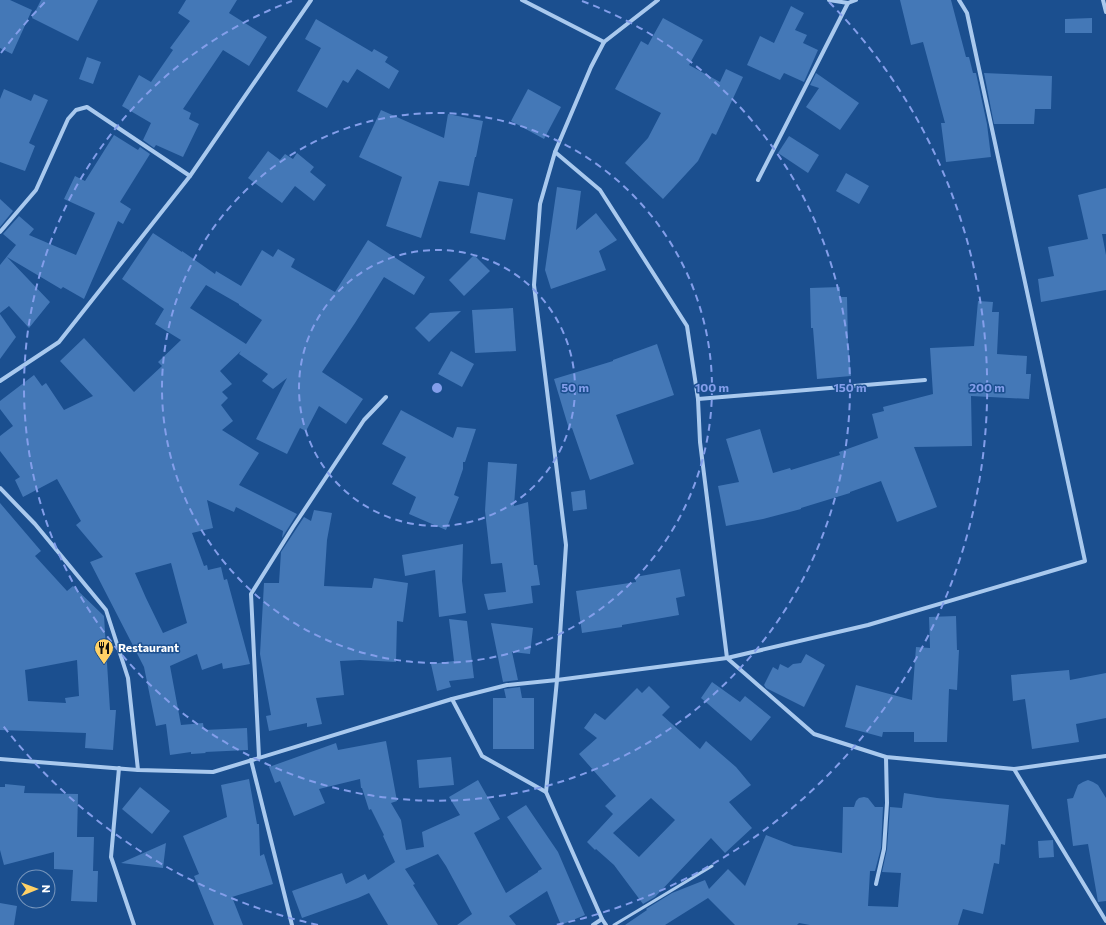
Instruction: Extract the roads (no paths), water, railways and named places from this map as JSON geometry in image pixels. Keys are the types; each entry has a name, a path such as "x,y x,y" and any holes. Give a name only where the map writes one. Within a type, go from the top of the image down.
{"street":[{"path":"0,381 59,342 190,176 311,0"},
{"path":"522,0 604,42"},
{"path":"606,925 546,792 557,680 566,545 534,285 540,204 555,152 591,67 604,42 658,0"},
{"path":"829,0 848,2 856,0"},
{"path":"0,759 138,770 213,772 452,699 507,685 727,658 868,625 1085,561 967,13 959,0"},
{"path":"1103,0 1106,12"},
{"path":"758,180 848,2"},
{"path":"0,232 36,190 68,119 76,110 87,107 190,176"},
{"path":"555,152 600,190 688,326 698,399 700,442 727,658 814,734 886,757 1014,769 1106,756"},
{"path":"698,399 925,380"},
{"path":"259,758 251,594 293,527 364,420 386,396"},
{"path":"0,488 35,524 106,610 128,678 138,770"},
{"path":"452,699 482,756 546,792"},
{"path":"876,884 884,849 887,803 886,757"},
{"path":"251,760 292,924"},
{"path":"119,768 111,857 134,925"},
{"path":"1014,769 1106,921"},
{"path":"593,925 602,919"}],"lane":[{"path":"614,925 712,866"}],"place":[{"name":"Restaurant","path":"104,665"}]}
